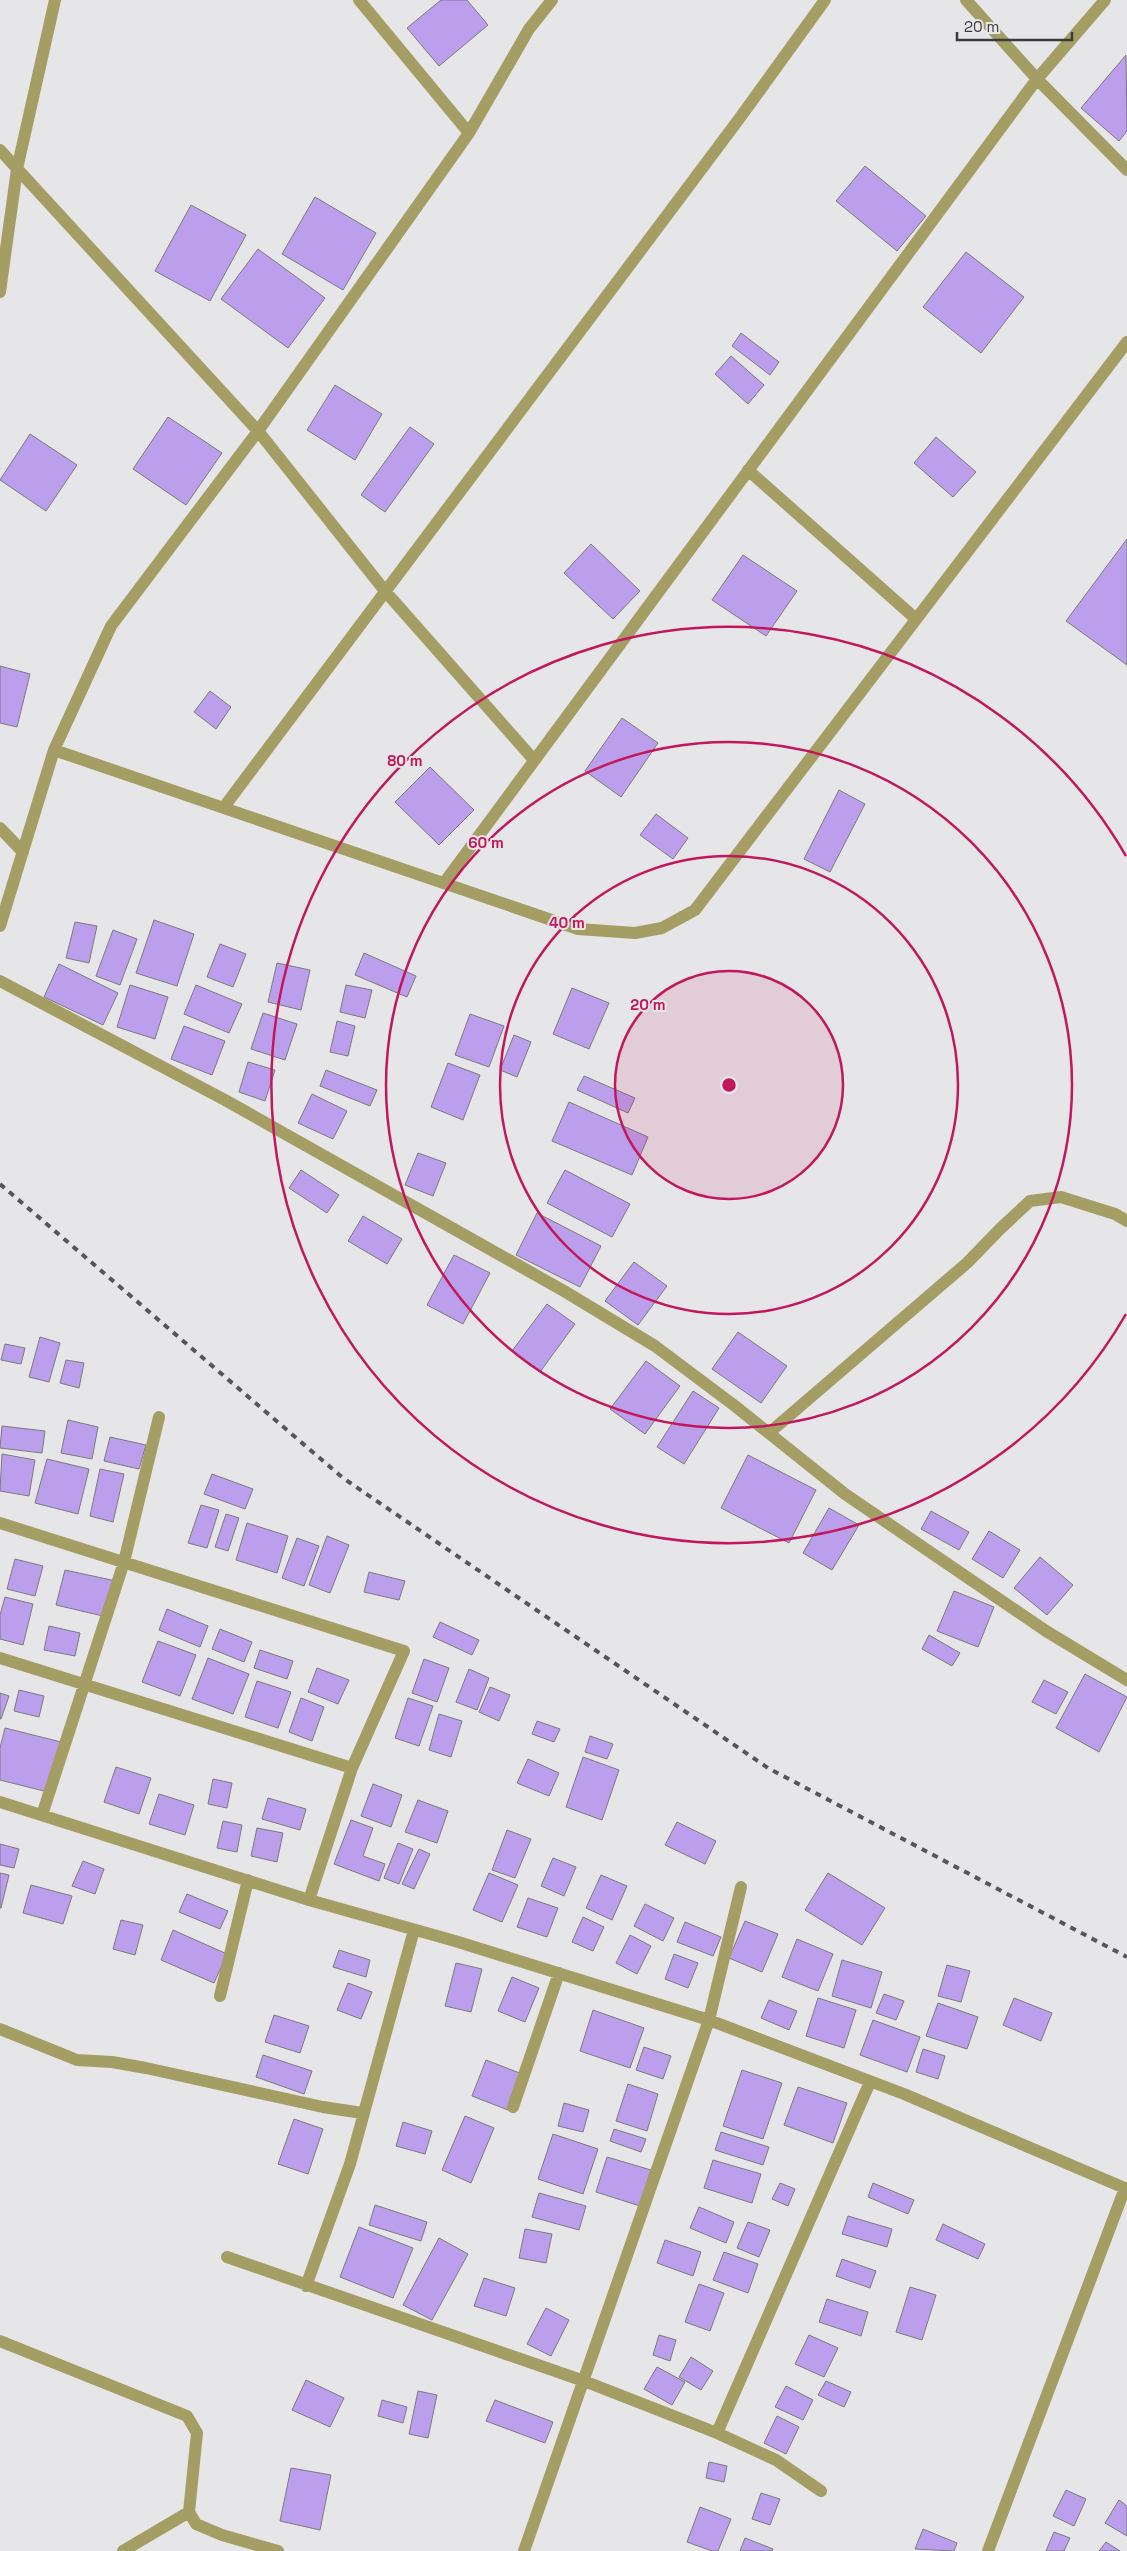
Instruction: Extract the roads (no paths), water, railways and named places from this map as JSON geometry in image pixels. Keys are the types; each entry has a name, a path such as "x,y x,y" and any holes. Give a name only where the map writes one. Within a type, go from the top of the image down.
{"street":[{"path":"0,292 17,169 55,0"},
{"path":"360,0 469,133"},
{"path":"0,926 54,750 111,626 258,431 469,133 529,30 552,0"},
{"path":"224,807 739,119 825,0"},
{"path":"966,0 1036,80 1127,170"},
{"path":"444,883 1036,80 1105,0"},
{"path":"0,150 258,431 386,591 534,760"},
{"path":"54,750 578,929 634,933 662,928 695,910 1127,342"},
{"path":"748,470 916,619"},
{"path":"0,828 23,852"},
{"path":"0,981 225,1100 564,1291 655,1346 769,1432 846,1494 1046,1631 1127,1680"},
{"path":"769,1432 967,1263 1000,1228 1030,1201 1061,1197 1115,1214 1127,1221"},
{"path":"42,1815 124,1562 159,1417"},
{"path":"0,1523 404,1651 352,1768 309,1900"},
{"path":"0,1658 352,1768"},
{"path":"0,1802 309,1900 709,2020 870,2082 1126,2189 988,2551"},
{"path":"220,1996 248,1880"},
{"path":"524,2551 709,2020 741,1887"},
{"path":"306,2286 350,2164 362,2114 414,1930"},
{"path":"513,2107 559,1974"},
{"path":"0,2029 77,2060 112,2062 146,2068 362,2114"},
{"path":"717,2433 870,2082"},
{"path":"226,2257 584,2381 717,2433 776,2460 821,2491"},
{"path":"0,2341 187,2416 197,2433 189,2512 196,2524 222,2535 278,2551"},
{"path":"123,2551 189,2512"}],"railway":[{"path":"0,1184 343,1478 768,1768 1127,1957"}]}
